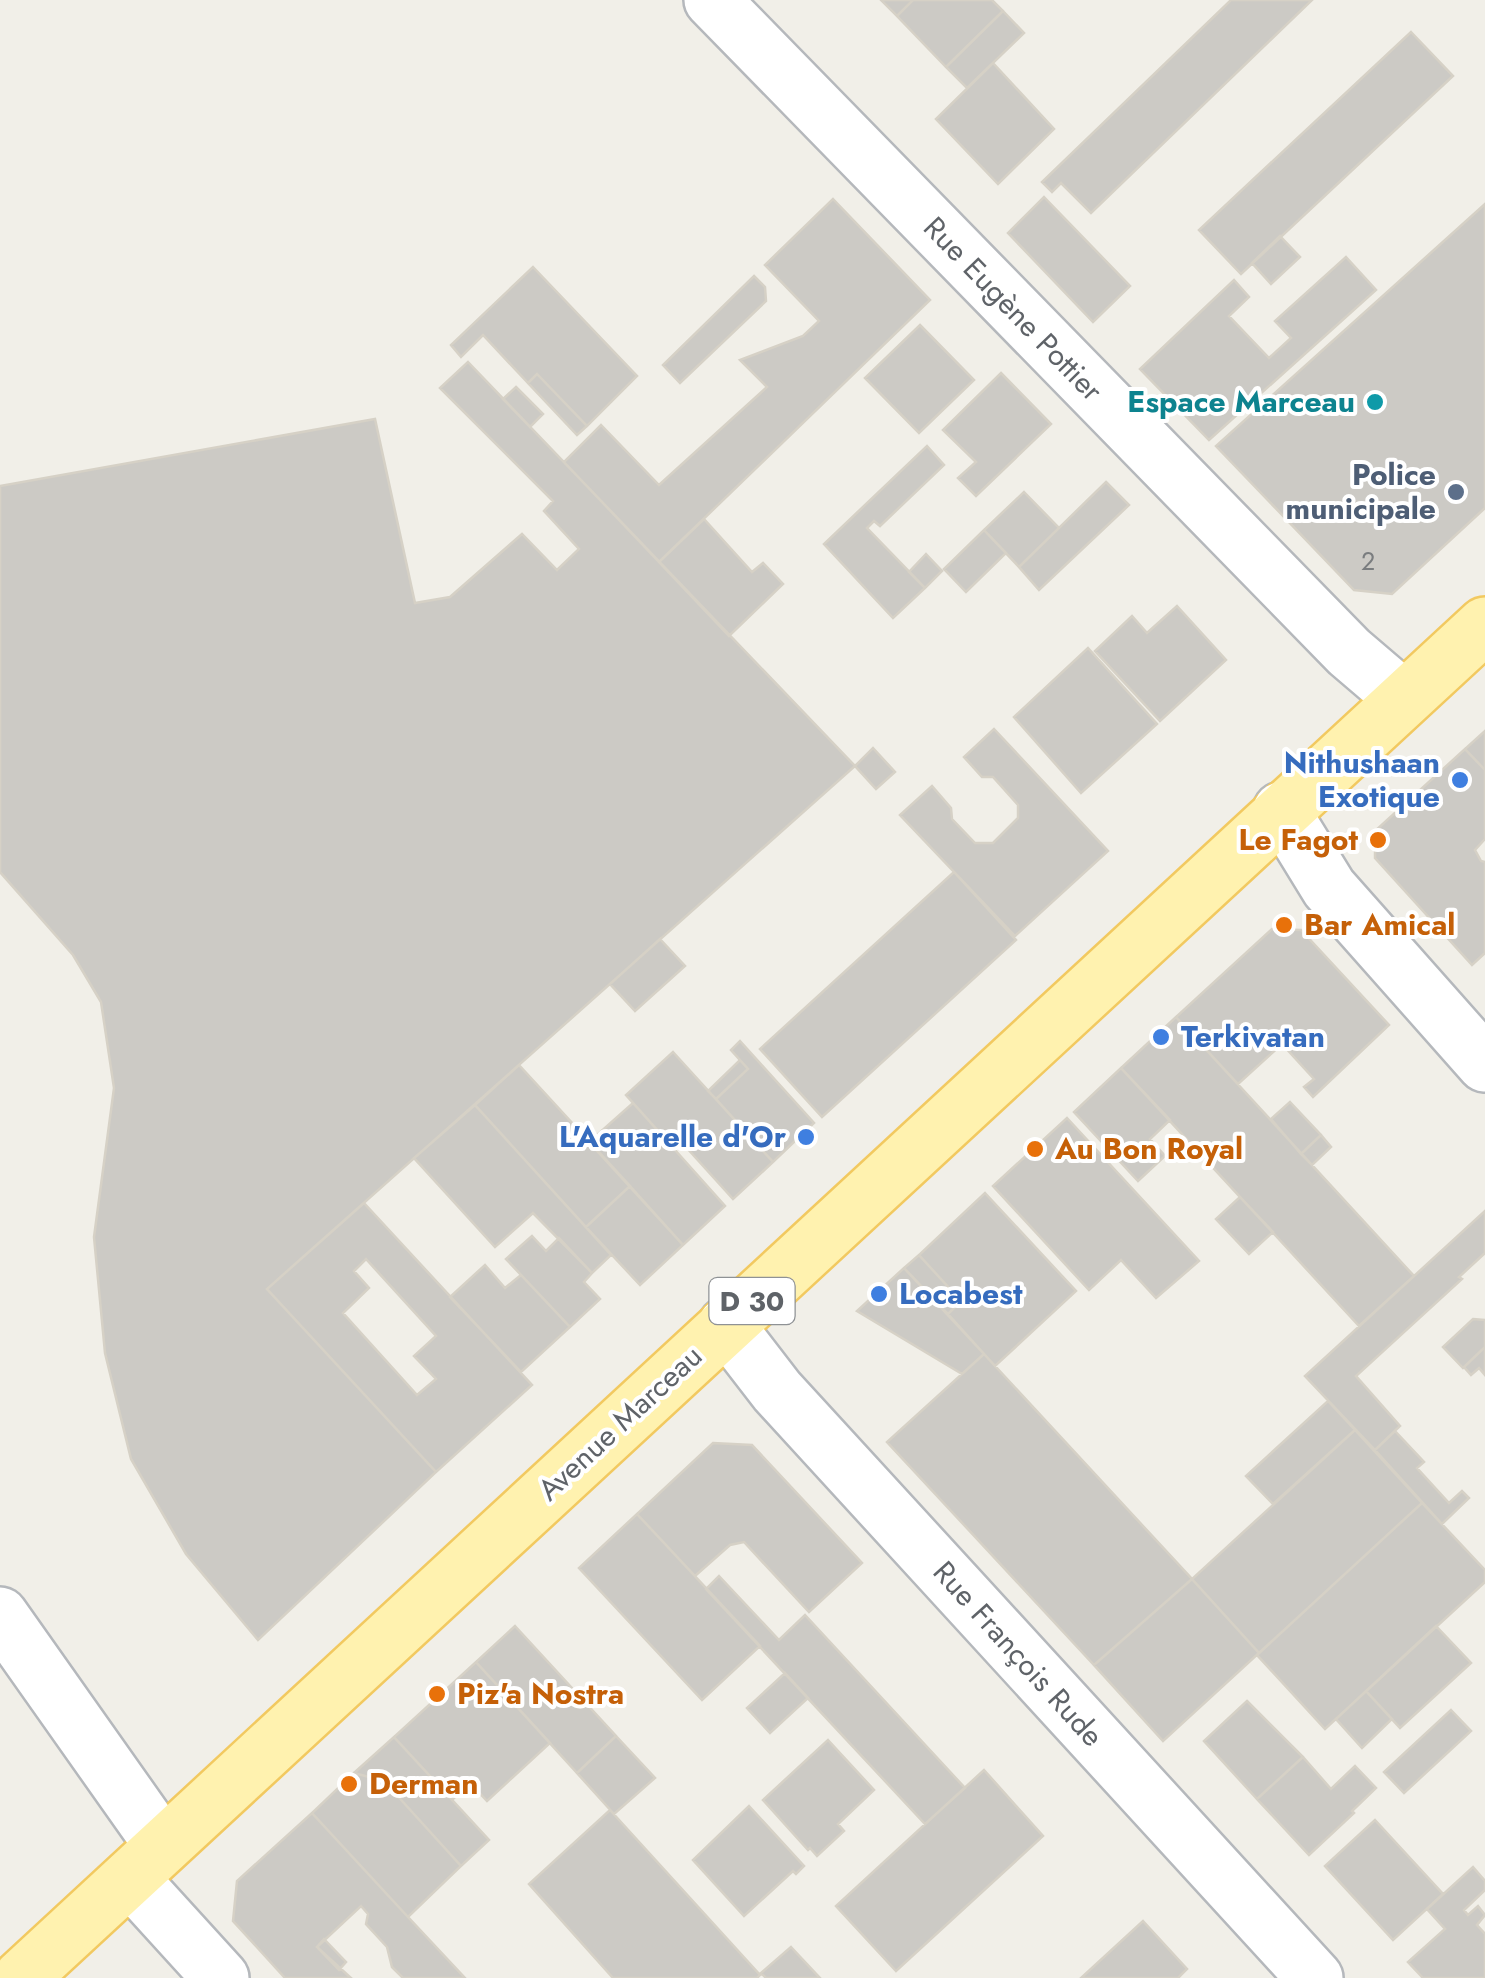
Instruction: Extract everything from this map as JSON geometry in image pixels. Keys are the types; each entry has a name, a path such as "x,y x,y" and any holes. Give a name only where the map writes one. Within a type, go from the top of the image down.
{"main road":[{"name":"Avenue Marceau","path":"21,1978 1485,624"}],"street":[{"name":"Rue Eugène Pottier","path":"712,0 1348,652 1404,699"},
{"path":"1281,810 1329,888 1485,1064"},
{"name":"Rue François Rude","path":"726,1324 777,1390 1315,1978"},
{"path":"0,1616 221,1978"}],"building":[{"path":"881,0 913,0 897,16"},
{"path":"913,0 992,0 1003,11 946,67 897,16"},
{"path":"1231,0 1312,0 1091,213 1061,183 1052,192 1042,182"},
{"path":"1003,11 1024,33 967,88 946,67"},
{"path":"1411,32 1453,76 1241,274 1199,230"},
{"path":"993,63 1054,129 998,184 936,119"},
{"path":"1044,197 1130,286 1093,322 1008,233"},
{"path":"833,199 930,300 659,562 564,462 601,425 659,485 767,387 740,360 803,336 819,321 765,265"},
{"name":"Espace Marceau","path":"1485,204 1485,508 1392,594 1354,590 1216,446"},
{"path":"1280,236 1300,257 1271,284 1252,263"},
{"path":"1346,257 1376,290 1209,440 1140,369 1234,280 1249,297 1229,316 1269,358 1291,338 1275,321"},
{"path":"533,267 637,376 587,426 537,374 528,383 483,335 461,357 451,345"},
{"path":"754,276 765,287 766,301 680,383 663,365"},
{"path":"920,325 974,380 919,433 865,378"},
{"path":"468,362 855,766 267,1289 436,1472 258,1640 186,1554 131,1459 105,1353 94,1237 114,1088 101,1002 73,955 0,872 0,486 375,419 415,603 450,597 522,534 557,570 579,549 544,511 553,501 440,388"},
{"path":"1001,373 1051,424 976,496 958,478 976,462 943,430"},
{"path":"537,374 587,426 577,435 528,383"},
{"path":"516,387 543,414 530,427 503,399"},
{"path":"927,446 944,465 880,526 874,521 867,528 925,588 893,618 824,544"},
{"path":"1106,482 1129,505 1039,590 1019,567"},
{"path":"1024,492 1059,528 1019,567 984,530"},
{"path":"704,519 752,572 763,563 783,584 729,636 659,562"},
{"path":"984,530 1006,553 966,592 944,569"},
{"path":"926,554 942,571 925,588 909,572"},
{"path":"1177,606 1226,660 1160,721 1095,651 1132,616 1147,633"},
{"path":"1088,648 1157,724 1081,793 1014,717"},
{"path":"994,729 1108,851 1015,936 900,815 932,786 951,808 952,819 975,843 993,843 1018,818 1018,805 993,777 982,777 964,757"},
{"path":"1485,731 1485,770 1465,749"},
{"path":"873,748 895,772 876,789 855,766"},
{"path":"1465,749 1485,770 1485,839 1475,850 1485,862 1485,953 1472,965 1375,858 1375,831"},
{"path":"954,872 1016,940 822,1117 760,1049"},
{"path":"1272,929 1301,930 1389,1025 1313,1097 1304,1087 1314,1079 1282,1044 1238,1084 1176,1017"},
{"path":"660,939 685,966 635,1011 610,984"},
{"path":"1176,1017 1414,1276 1359,1326 1121,1068"},
{"path":"740,1041 814,1123 773,1162 716,1099 748,1069 731,1050"},
{"path":"673,1052 773,1162 733,1199 676,1136 669,1143 626,1095"},
{"path":"740,1060 748,1069 716,1099 708,1091"},
{"path":"519,1065 630,1186 586,1227 475,1105"},
{"path":"1121,1068 1170,1120 1150,1139 1165,1156 1138,1181 1074,1112"},
{"path":"1290,1102 1321,1135 1301,1154 1271,1119"},
{"path":"633,1103 725,1206 683,1245 589,1142"},
{"path":"475,1105 611,1255 592,1273 533,1213 495,1247 414,1158"},
{"path":"1067,1118 1199,1261 1156,1298 1121,1260 1089,1290 993,1186"},
{"path":"1321,1135 1331,1147 1312,1165 1301,1154"},
{"path":"630,1186 683,1245 640,1285 586,1227"},
{"path":"985,1193 1076,1291 995,1366 948,1314 961,1301 919,1255"},
{"path":"1240,1197 1273,1232 1249,1254 1216,1219"},
{"path":"364,1203 532,1385 436,1472 267,1289","holes":["366,1259 436,1336 414,1356 436,1379 417,1395 343,1313 369,1288 354,1271"]},
{"path":"1485,1211 1485,1253 1356,1376 1400,1426 1375,1450 1305,1376"},
{"path":"532,1236 546,1251 559,1238 592,1273 584,1282 600,1299 570,1327 506,1259"},
{"path":"919,1255 961,1301 948,1314 904,1268"},
{"path":"485,1265 505,1288 521,1275 570,1327 521,1372 450,1297"},
{"path":"904,1268 984,1354 962,1374 857,1311"},
{"path":"1473,1319 1485,1320 1485,1347 1463,1368 1443,1347"},
{"path":"1485,1347 1485,1375 1479,1368 1471,1375 1464,1367"},
{"path":"984,1354 1192,1579 1094,1665 887,1442"},
{"path":"1328,1401 1355,1430 1273,1504 1246,1476"},
{"path":"1355,1430 1422,1503 1259,1653 1192,1579"},
{"path":"1395,1431 1424,1462 1417,1468 1449,1503 1462,1491 1469,1498 1442,1524 1375,1450"},
{"path":"713,1443 752,1445 862,1563 809,1612 744,1542 730,1545 695,1576 637,1514"},
{"path":"1422,1503 1485,1570 1485,1582 1325,1729 1257,1655"},
{"path":"637,1514 760,1646 702,1700 579,1568"},
{"path":"719,1576 779,1640 805,1615 965,1788 925,1824 706,1589"},
{"path":"1192,1579 1259,1653 1163,1741 1094,1665"},
{"path":"515,1626 616,1736 577,1773 476,1662"},
{"path":"1436,1626 1471,1663 1400,1728 1366,1691"},
{"path":"476,1662 550,1743 487,1801 470,1783 452,1800 394,1737"},
{"path":"785,1673 808,1698 770,1733 747,1708"},
{"path":"1366,1691 1392,1719 1362,1748 1336,1719"},
{"path":"1247,1701 1303,1757 1257,1799 1204,1741"},
{"path":"1451,1710 1471,1731 1404,1793 1384,1772"},
{"path":"616,1736 655,1778 614,1814 577,1773"},
{"path":"394,1737 489,1840 461,1866 384,1781 354,1773"},
{"path":"828,1740 874,1790 838,1824 844,1831 817,1856 763,1800"},
{"path":"1303,1757 1331,1789 1355,1766 1376,1788 1309,1855 1257,1799"},
{"path":"984,1770 1043,1836 896,1971 836,1906"},
{"path":"354,1773 384,1781 461,1866 408,1917 312,1813"},
{"path":"749,1806 804,1866 796,1874 793,1871 744,1916 693,1860"},
{"path":"610,1810 760,1975 757,1978 613,1978 529,1884"},
{"path":"312,1813 465,1978 403,1978 392,1967 387,1947 366,1924 368,1914 361,1906 317,1947 351,1978 285,1978 233,1921 237,1881"},
{"path":"1375,1820 1443,1894 1393,1940 1325,1866"},
{"path":"1473,1867 1485,1881 1485,1890 1464,1910 1468,1915 1478,1906 1485,1915 1477,1925 1485,1934 1485,1978 1423,1978 1408,1962 1445,1929 1427,1909"},
{"path":"1143,1921 1187,1969 1178,1978 1081,1978"},
{"path":"324,1939 346,1962 339,1970 317,1947"},
{"path":"791,1947 820,1978 766,1978 761,1973"}],"place":[{"name":"Espace Marceau","path":"1375,402"},
{"name":"Police municipale","path":"1456,492"},
{"name":"Nithushaan Exotique","path":"1460,780"},
{"name":"Le Fagot","path":"1378,840"},
{"name":"Bar Amical","path":"1284,925"},
{"name":"Terkivatan","path":"1161,1037"},
{"name":"L'Aquarelle d'Or","path":"806,1137"},
{"name":"Au Bon Royal","path":"1035,1149"},
{"name":"Locabest","path":"879,1294"},
{"name":"Piz'a Nostra","path":"437,1694"},
{"name":"Derman","path":"349,1784"}]}
